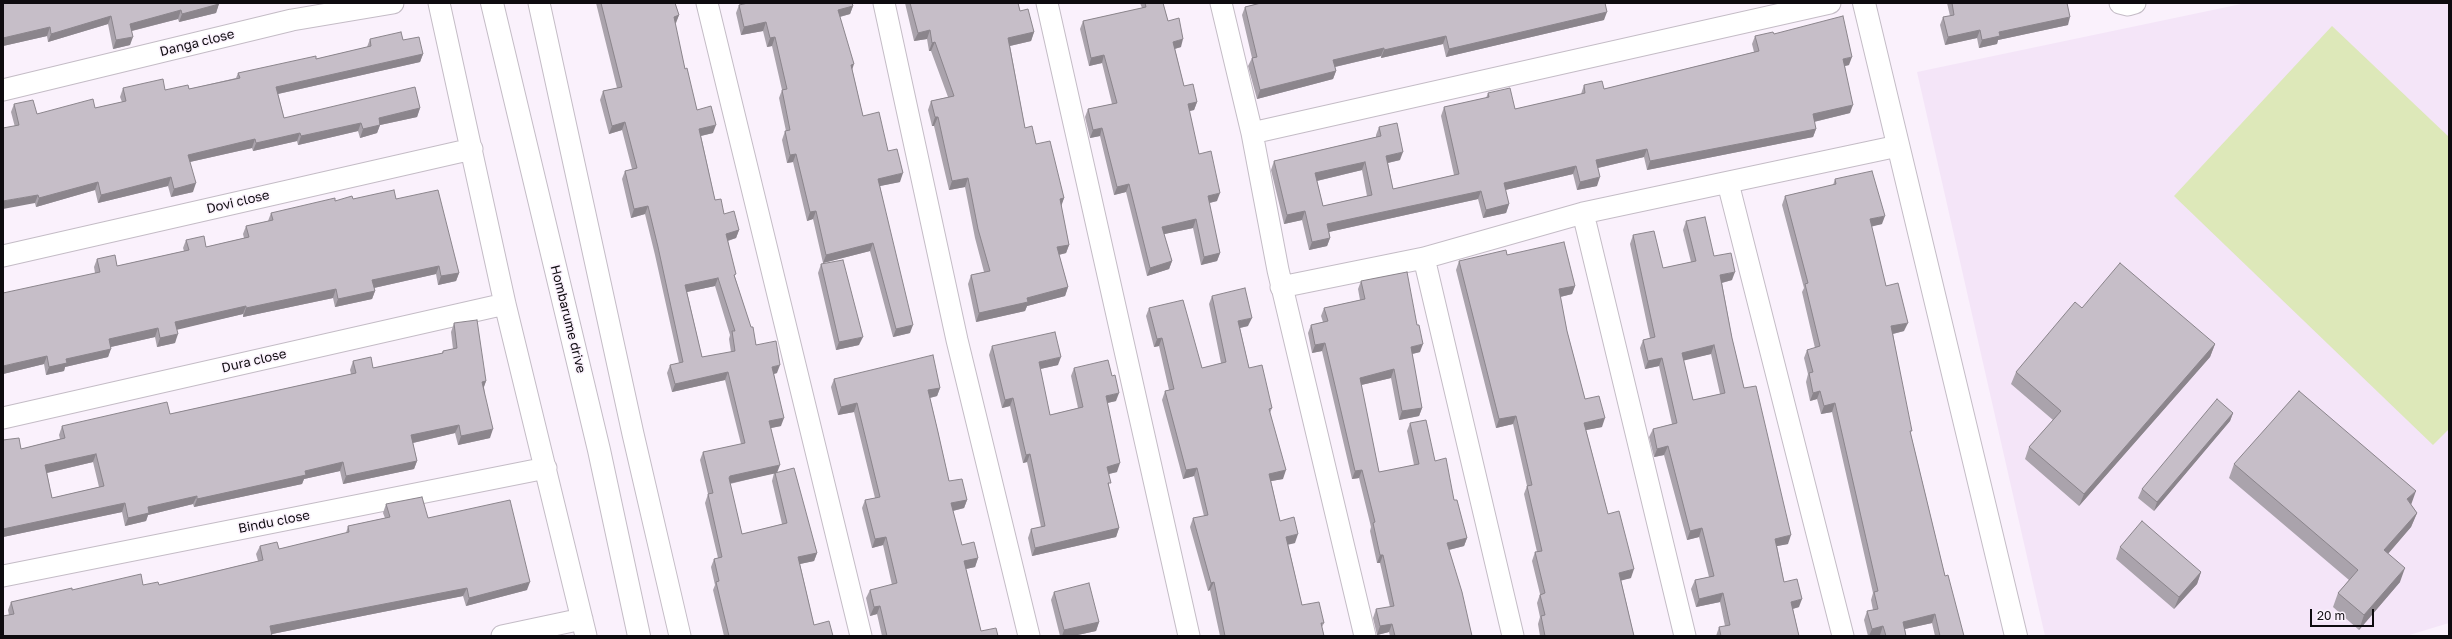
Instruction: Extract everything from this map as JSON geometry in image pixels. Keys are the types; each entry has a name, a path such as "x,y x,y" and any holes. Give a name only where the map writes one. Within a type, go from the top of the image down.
{"street":[{"name":"Danga close","path":"3,90 290,11 393,3"},
{"path":"439,3 505,304 584,627 502,636"},
{"name":"Hombarume drive","path":"492,3 599,450 639,636"},
{"path":"539,3 633,434 680,636"},
{"path":"707,3 861,636"},
{"path":"884,3 957,340 1029,636"},
{"path":"1047,3 1189,636"},
{"path":"1221,3 1252,133 1281,286 1365,636"},
{"path":"1252,133 1830,3"},
{"path":"1864,3 2016,636"},
{"path":"2120,3 2128,5 2135,3"},
{"path":"1281,286 1424,258 1583,213 1898,146"},
{"name":"Dovi close","path":"3,256 472,148"},
{"path":"1728,183 1843,636"},
{"path":"1583,213 1685,636"},
{"path":"1424,258 1512,636"},
{"name":"Dura close","path":"3,418 505,304"},
{"name":"Bindu close","path":"3,576 546,468"}],"shaded area":[{"path":"2246,3 2449,3 2449,623 2406,636 2045,636 1917,72"}],"green space":[{"path":"2332,26 2449,137 2449,429 2433,445 2174,196"}],"building":[{"path":"3,3 219,4 182,14 181,10 130,24 133,37 116,40 111,16 51,34 50,27 3,38"},
{"path":"601,3 675,3 679,15 674,17 685,69 687,68 697,110 711,106 716,125 699,129 715,200 721,199 724,214 734,211 739,230 726,234 736,274 734,275 751,327 753,327 756,345 776,341 780,365 772,367 784,418 769,421 780,465 730,476 729,478 742,534 787,523 775,473 794,468 817,553 798,557 814,625 829,621 833,636 729,636 716,582 719,581 714,559 722,557 708,494 713,493 703,452 745,443 728,372 675,384 670,365 683,362 648,206 634,209 625,171 637,168 625,122 612,126 603,91 622,87","holes":["718,278 735,331 732,331 735,351 702,357 685,285"]},
{"path":"748,3 852,3 853,6 838,10 854,64 851,65 863,116 879,112 888,151 897,149 903,173 878,179 913,325 896,329 873,243 826,255 816,211 810,212 796,154 790,155 785,131 790,130 782,90 787,89 775,37 770,38 766,22 744,27 739,5"},
{"path":"910,3 1018,3 1020,11 1028,9 1034,32 1008,38 1025,128 1032,126 1036,144 1050,141 1064,198 1060,199 1069,245 1057,247 1068,287 1027,298 1028,302 979,313 971,275 990,271 978,229 968,178 952,181 938,117 935,117 931,101 954,96 935,42 932,43 930,30 918,33"},
{"path":"1145,3 1163,3 1168,21 1179,18 1183,39 1173,42 1184,86 1193,84 1197,102 1188,104 1199,154 1211,151 1220,193 1208,196 1220,253 1204,257 1196,219 1162,227 1172,261 1150,268 1129,184 1117,187 1102,128 1093,130 1088,109 1117,103 1104,55 1091,58 1083,21 1146,7"},
{"path":"1261,3 1605,3 1607,12 1449,49 1446,36 1384,50 1384,48 1333,60 1336,71 1260,90 1252,58 1257,57 1245,7"},
{"path":"1952,3 2067,3 2070,17 1999,32 2000,36 1982,40 1980,30 1948,37 1943,17 1954,15"},
{"path":"1843,16 1852,57 1843,59 1853,105 1813,114 1816,129 1650,161 1647,149 1596,160 1600,177 1580,182 1576,166 1504,183 1509,204 1486,210 1481,191 1327,224 1330,238 1312,242 1305,211 1287,215 1274,161 1381,136 1379,127 1397,123 1403,152 1386,156 1393,189 1459,174 1444,107 1489,97 1488,93 1510,88 1515,109 1585,93 1584,85 1602,81 1604,89 1759,51 1755,36 1773,32 1774,34","holes":["1365,162 1372,195 1323,206 1315,173"]},
{"path":"401,32 403,40 419,37 423,54 276,87 284,118 415,87 420,108 379,118 380,125 363,129 361,123 301,136 300,133 256,143 255,139 188,155 196,183 174,189 171,177 101,195 98,182 39,198 38,195 3,201 3,128 19,125 14,104 33,100 37,114 93,99 95,108 126,101 123,88 163,79 165,90 188,85 189,89 240,78 238,73 316,56 316,59 371,46 370,39"},
{"path":"1872,171 1885,216 1870,219 1886,286 1898,283 1908,323 1891,326 1912,431 1910,431 1945,576 1948,575 1964,636 1940,636 1935,614 1903,622 1906,636 1886,636 1883,626 1872,629 1867,611 1878,609 1874,592 1878,591 1835,403 1824,406 1820,391 1813,393 1809,373 1813,372 1807,350 1820,346 1805,284 1808,283 1785,196 1836,184 1835,179"},
{"path":"394,190 396,199 438,190 459,273 441,276 439,266 372,280 375,291 338,299 336,289 246,308 246,306 175,322 178,334 160,338 158,328 109,339 111,349 66,359 67,363 49,367 47,356 3,366 3,293 100,272 97,259 115,255 117,266 189,250 186,240 204,236 206,247 249,237 246,226 273,220 271,213 335,198 335,201 352,196 353,199"},
{"path":"1705,217 1714,256 1731,253 1735,272 1720,275 1732,338 1744,388 1756,386 1791,535 1775,539 1784,582 1797,579 1802,599 1791,602 1799,636 1721,636 1719,627 1730,625 1723,593 1699,599 1695,580 1714,576 1702,528 1690,531 1668,446 1657,449 1653,429 1677,423 1662,358 1648,361 1643,340 1655,337 1633,235 1654,231 1663,268 1696,261 1686,221","holes":["1714,345 1725,393 1693,400 1682,353"]},
{"path":"1564,242 1575,286 1559,289 1567,331 1585,399 1599,396 1605,418 1584,423 1608,514 1619,511 1634,569 1619,573 1634,636 1545,636 1541,616 1545,615 1540,595 1545,593 1535,552 1542,551 1527,486 1532,485 1516,416 1499,419 1459,261 1506,250 1507,255"},
{"path":"843,260 863,337 839,342 821,264"},
{"path":"2120,263 2215,344 2084,494 2029,447 2061,411 2016,372 2075,302 2082,308"},
{"path":"1407,272 1417,325 1419,325 1423,344 1411,347 1422,408 1402,411 1394,369 1360,378 1379,472 1419,464 1410,423 1426,420 1435,461 1446,458 1454,500 1457,500 1467,538 1447,543 1462,592 1472,636 1395,636 1392,624 1380,626 1376,609 1394,606 1383,555 1380,555 1373,523 1375,522 1362,470 1355,471 1325,343 1315,345 1311,325 1328,321 1324,308 1365,299 1361,281"},
{"path":"1245,288 1252,318 1238,321 1249,368 1262,365 1272,408 1269,409 1286,470 1269,474 1280,521 1294,517 1298,534 1286,537 1302,605 1319,602 1324,623 1321,623 1324,636 1225,636 1214,582 1211,583 1193,518 1208,515 1197,468 1186,470 1165,391 1174,389 1162,338 1157,339 1149,308 1183,300 1202,368 1226,362 1212,296"},
{"path":"477,320 486,381 482,382 493,429 461,436 459,425 411,435 417,461 346,476 343,462 305,471 306,475 197,499 197,496 148,507 149,513 128,518 125,503 3,529 3,440 19,438 21,449 65,438 62,426 167,402 170,414 356,373 353,361 371,357 373,368 443,353 443,351 457,348 454,323","holes":["96,454 104,486 52,498 45,465"]},
{"path":"1055,332 1061,357 1039,362 1050,415 1083,407 1074,368 1108,360 1112,376 1115,375 1119,393 1106,396 1120,463 1107,467 1111,483 1108,483 1119,528 1035,548 1031,529 1045,526 1030,454 1026,455 1013,398 1005,400 992,346"},
{"path":"933,355 940,388 928,390 949,481 962,479 967,500 951,503 962,545 974,542 978,558 964,561 981,631 996,628 998,636 887,636 880,606 874,607 870,590 897,583 886,537 875,539 865,500 880,497 857,403 841,407 834,379"},
{"path":"2299,391 2416,491 2407,499 2417,513 2384,550 2405,568 2364,615 2338,593 2358,570 2234,464"},
{"path":"2217,399 2233,413 2157,502 2142,489"},
{"path":"422,497 428,518 510,500 530,582 469,598 467,588 270,626 272,636 3,636 3,616 14,614 11,602 141,574 143,585 158,582 159,585 263,560 260,546 277,542 279,549 349,532 348,526 390,517 386,504"},
{"path":"2142,521 2201,572 2179,597 2120,547"},
{"path":"1089,583 1099,622 1064,630 1054,592"}]}
